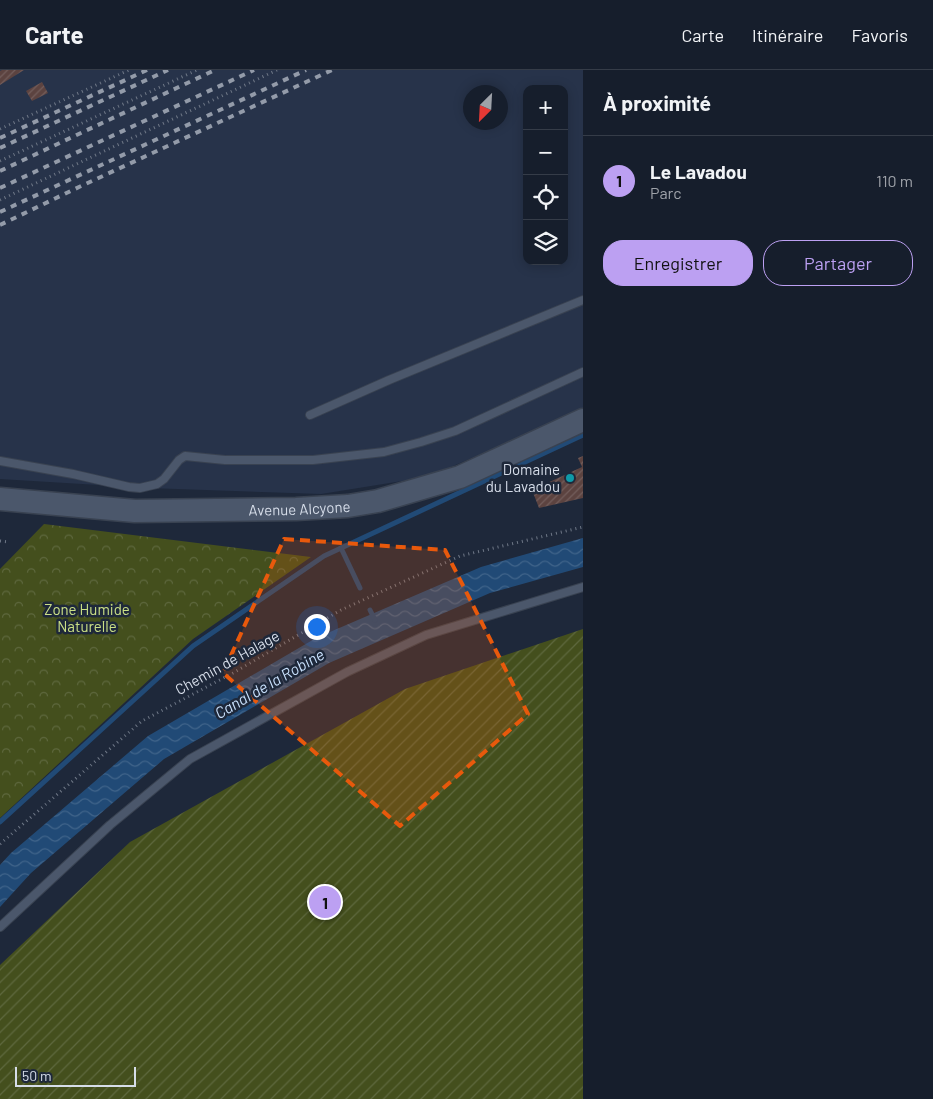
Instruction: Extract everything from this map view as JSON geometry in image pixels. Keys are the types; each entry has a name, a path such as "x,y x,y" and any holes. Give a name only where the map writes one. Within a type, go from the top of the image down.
{"street":[{"name":"Avenue Alcyone","path":"0,499 135,511 296,509 348,506 378,501 460,477 583,420"}],"lane":[{"path":"310,415 398,376 583,300"},
{"path":"0,461 140,488 157,484 164,479 178,460 185,456 225,460 313,460 384,452 455,431 583,372"},
{"path":"0,927 110,825 190,759 347,672 426,636 583,587"}],"path":[{"path":"0,129 129,70"},
{"path":"0,161 197,70"},
{"path":"0,200 277,70"},
{"name":"Chemin de Halage","path":"0,844 142,721 233,673 341,610 460,556 583,527"},
{"path":"0,542 9,542"}],"highlighted area":[{"path":"284,539 445,550 528,714 400,826 223,673"}],"shaded area":[{"path":"0,70 583,70 583,409 427,477 321,494 148,488 0,479"}],"green space":[{"name":"Zone Humide Naturelle","path":"44,524 311,557 193,639 0,818 0,569"},
{"path":"583,629 583,1099 0,1099 0,965 130,842 405,689"}],"water":[{"name":"Canal de la Robine","path":"583,538 583,567 490,593 329,663 164,759 31,873 0,907 0,865 11,853 148,736 316,638 481,567"}],"building":[{"path":"24,70 0,85 0,71"},
{"path":"42,82 48,93 32,101 26,91"},
{"name":"Domaine du Lavadou","path":"583,456 583,498 539,508 532,490 582,467 578,458"}],"waterway":[{"path":"0,822 193,646 324,556 583,435"},
{"path":"341,548 360,588"},
{"path":"370,610 375,620"}],"railway":[{"path":"0,138 147,70"},
{"path":"0,148 168,70"},
{"path":"0,171 215,70"},
{"path":"0,188 254,70"},
{"path":"0,212 306,70"},
{"path":"0,225 332,70"}],"place":[{"name":"Domaine du Lavadou","path":"570,478"},
{"name":"Le Lavadou","path":"325,902"}]}
